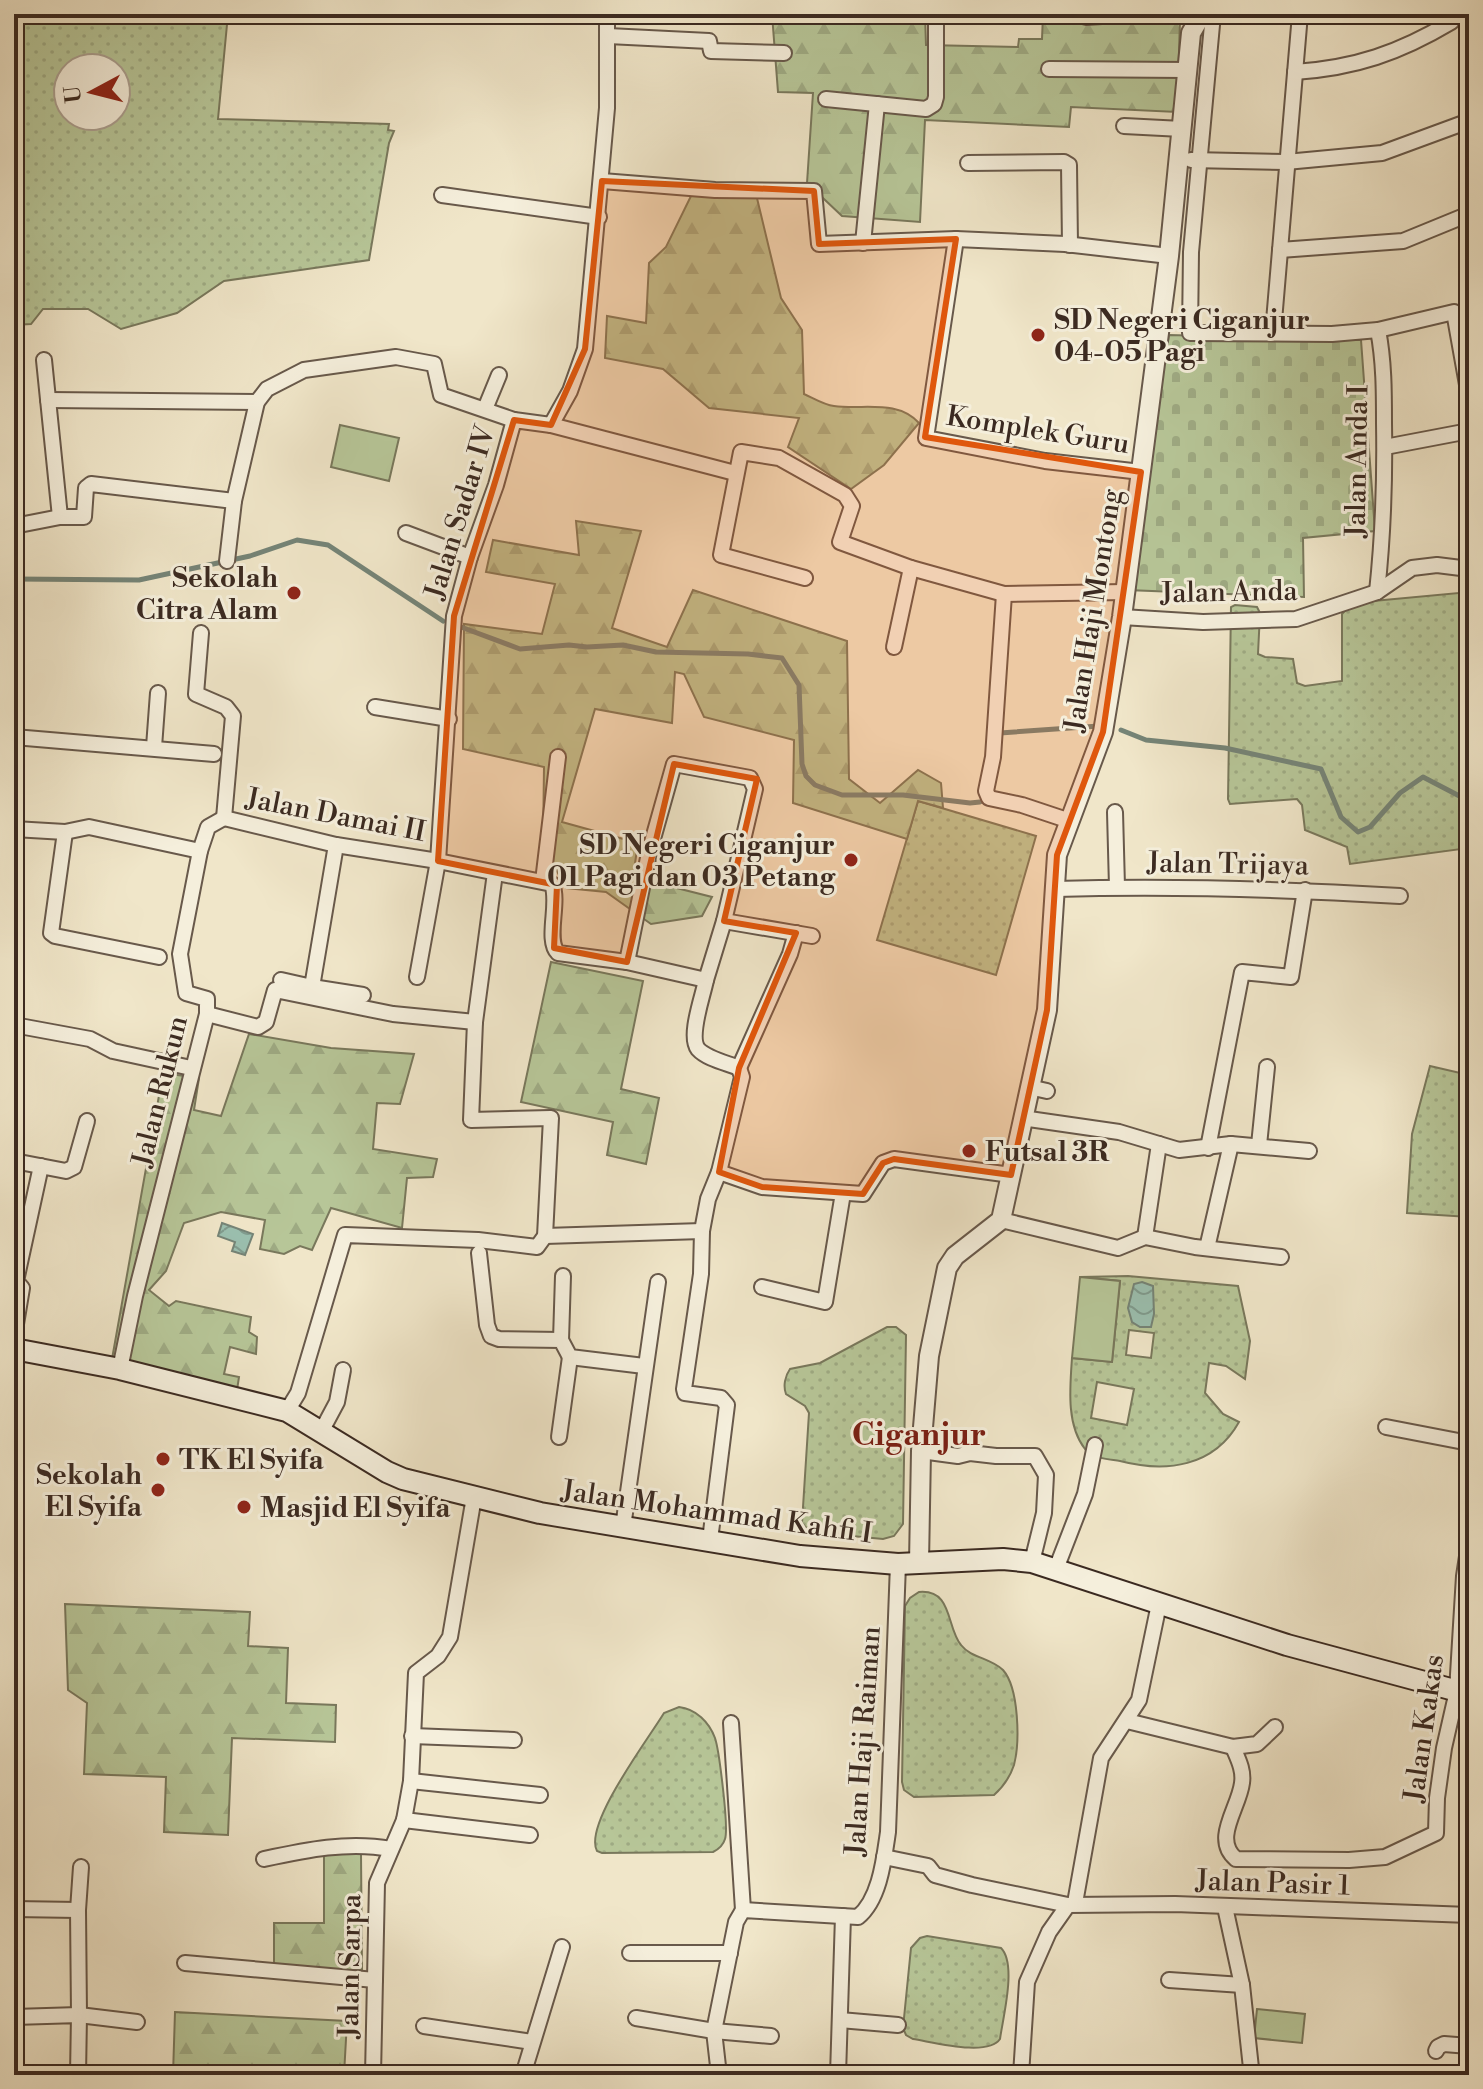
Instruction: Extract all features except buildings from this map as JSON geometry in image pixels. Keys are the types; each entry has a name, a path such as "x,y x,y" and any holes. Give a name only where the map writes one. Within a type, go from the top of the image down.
{"main road":[{"name":"Jalan Mohammad Kahfi I","path":"14,1349 120,1369 287,1411 387,1472 540,1513 800,1556 898,1564 1003,1559 1032,1562 1360,1666 1463,1693"}],"street":[{"path":"551,425 570,391 585,349 607,108 607,14"},
{"path":"826,99 926,109 934,104 936,14"},
{"path":"1086,14 1086,17 1134,14"},
{"name":"Jalan Haji Montong","path":"1001,1220 1022,1118 1038,1089 1047,1010 1057,855 1103,732 1122,617 1169,256 1191,33 1202,14"},
{"path":"1213,14 1191,252 1190,333 1332,334 1378,330 1454,312 1469,396"},
{"path":"1273,333 1300,14"},
{"path":"1295,72 1332,69 1372,60 1422,40 1451,22 1450,14"},
{"path":"608,36 709,41 711,51 784,53"},
{"path":"1049,69 1187,70"},
{"path":"863,243 877,104"},
{"path":"1179,160 1286,162 1382,153 1469,121"},
{"path":"1124,126 1182,129"},
{"path":"968,163 1064,162 1069,165 1070,245"},
{"path":"602,181 715,190 814,191 819,244 956,239 1070,245 1169,256"},
{"path":"442,195 599,217"},
{"path":"1280,250 1403,241 1469,214"},
{"name":"Komplek Guru","path":"956,239 926,438 1045,461 1141,472"},
{"name":"Jalan Anda I","path":"1377,592 1384,532 1385,447 1383,365 1378,330"},
{"path":"227,561 234,501 257,402 267,389 304,370 396,357 434,364 441,395 514,420"},
{"path":"44,360 60,517"},
{"path":"485,409 499,375"},
{"path":"48,400 257,402"},
{"name":"Jalan Sadar IV","path":"417,977 438,861 454,616 514,420 551,425 735,473"},
{"path":"1385,447 1469,431"},
{"path":"805,578 721,555 741,452 779,458 845,495 852,506 840,542 911,568 1004,594 1125,592"},
{"path":"14,526 60,517 84,517 86,488 91,484 234,501"},
{"path":"406,533 470,557"},
{"name":"Jalan Anda","path":"1122,617 1203,622 1296,619 1377,592 1412,568 1437,565 1469,569"},
{"path":"894,647 911,568"},
{"path":"1004,594 993,757 986,791 989,798 1070,821"},
{"path":"201,633 196,694 226,707 233,716 224,818"},
{"path":"154,747 158,693"},
{"path":"375,707 449,719"},
{"path":"14,737 214,754"},
{"path":"558,757 543,881 552,884 556,894 554,948 558,953 627,962 706,980"},
{"path":"627,962 649,853 674,764 750,778 755,789 694,1035 697,1048 706,1055 739,1068"},
{"path":"1115,812 1117,887"},
{"name":"Jalan Damai II","path":"224,818 336,845 543,881"},
{"name":"Jalan Rukun","path":"120,1369 135,1296 207,1014 207,999 186,993 180,954 200,851 208,827 224,818"},
{"path":"14,829 65,832 89,827 200,851"},
{"path":"65,832 51,933 159,957"},
{"path":"312,987 336,845"},
{"path":"287,1411 298,1393 345,1235 478,1240 537,1247 545,1236 551,1118 471,1120 475,1022 495,873"},
{"name":"Jalan Trijaya","path":"1055,889 1305,890 1400,896"},
{"path":"1208,1148 1242,972 1291,977 1305,890"},
{"path":"724,921 812,936"},
{"path":"710,1540 727,1405 721,1398 690,1395 684,1389 701,1274 702,1231 742,1077 739,1068 772,997 796,933"},
{"path":"281,980 363,995"},
{"path":"207,1014 258,1027 266,1022 275,990 393,1014 475,1022"},
{"path":"14,1025 90,1039 113,1051 191,1068"},
{"path":"1259,1145 1267,1067"},
{"path":"1022,1118 1119,1132 1179,1150 1231,1144 1309,1151"},
{"path":"14,1161 66,1171 74,1167 87,1121"},
{"path":"1145,1237 1159,1144"},
{"path":"1207,1248 1231,1144"},
{"path":"719,1172 762,1187 863,1194 883,1163 894,1159 1011,1175"},
{"path":"14,1336 22,1288 16,1281 41,1166"},
{"path":"762,1287 825,1302 843,1193"},
{"path":"919,1563 921,1451 929,1356 947,1268 955,1256 1001,1220 1118,1248 1145,1237 1281,1257"},
{"path":"545,1236 702,1231"},
{"path":"479,1253 491,1336 499,1339 561,1340"},
{"path":"559,1437 570,1357 561,1340 563,1276"},
{"path":"623,1527 658,1282"},
{"path":"570,1357 644,1366"},
{"path":"321,1432 337,1402 343,1370"},
{"path":"1386,1427 1469,1443"},
{"path":"1056,1569 1085,1494 1095,1445"},
{"path":"921,1451 958,1456 970,1453 1035,1456 1046,1475 1044,1513 1032,1562"},
{"name":"Jalan Sarpa","path":"373,2075 377,1883 404,1820 411,1781 416,1673 438,1656 450,1637 474,1497"},
{"name":"Jalan Kakas","path":"1233,1747 1241,1767 1242,1788 1224,1842 1228,1852 1236,1859 1349,1860 1385,1857 1436,1833 1444,1748 1463,1693 1469,1543"},
{"name":"Jalan Haji Raiman","path":"843,1916 858,1917 870,1907 888,1832 898,1564"},
{"path":"1021,2075 1027,1982 1049,1932 1072,1904 1101,1758 1139,1700 1159,1604"},
{"path":"1127,1721 1233,1747 1257,1744 1275,1727"},
{"path":"719,2075 714,2031 736,1922 743,1910 731,1723"},
{"path":"412,1736 514,1740"},
{"path":"411,1781 540,1795"},
{"path":"404,1820 530,1835"},
{"path":"264,1859 322,1846 373,1845 391,1849"},
{"name":"Jalan Pasir 1","path":"884,1857 928,1866 935,1875 972,1885 1072,1904 1469,1915"},
{"path":"78,2075 81,1867"},
{"path":"1225,1907 1242,1985 1251,2068 1261,2075"},
{"path":"14,1909 78,1910"},
{"path":"743,1910 843,1916 838,2075"},
{"path":"523,2075 562,1947"},
{"path":"630,1953 730,1953"},
{"path":"185,1963 375,1980"},
{"path":"1169,1980 1242,1985"},
{"path":"14,2017 79,2015 137,2022"},
{"path":"636,2018 714,2031 771,2036"},
{"path":"840,2020 898,2025"},
{"path":"424,2026 532,2042"},
{"path":"1436,2051 1444,2044 1469,2046"}],"highlighted area":[{"path":"602,181 814,191 819,244 956,239 925,437 1141,472 1103,732 1057,855 1047,1010 1011,1175 894,1159 883,1163 863,1194 762,1187 719,1172 739,1068 796,933 724,921 757,779 674,764 627,962 554,948 557,885 438,861 454,616 514,420 551,425 585,349"}],"green space":[{"path":"14,14 228,14 218,119 389,124 388,130 394,131 389,143 369,260 224,281 177,313 121,329 88,309 43,309 31,324 14,325"},
{"path":"772,14 925,14 926,45 1018,47 1019,39 1042,39 1043,15 1180,21 1177,112 1071,107 1069,127 925,120 920,222 842,216 807,183 813,93 778,92"},
{"path":"1455,14 1469,14 1469,54"},
{"path":"756,194 781,298 802,330 804,394 834,406 890,408 919,423 884,465 851,489 788,447 799,418 709,408 663,369 605,358 607,316 646,323 649,263 666,247 691,196"},
{"path":"1169,335 1361,340 1375,531 1303,538 1304,597 1127,590"},
{"path":"340,425 399,438 389,481 331,467"},
{"path":"576,521 641,531 612,628 667,647 693,590 847,641 849,779 880,803 918,770 941,783 943,808 918,801 907,839 793,803 794,740 704,717 684,674 675,672 672,723 595,709 562,822 638,843 633,877 712,897 702,916 651,924 606,892 566,888 543,845 544,767 463,749 464,624 542,634 555,584 486,572 493,540 579,555"},
{"path":"1469,592 1469,848 1350,864 1347,847 1305,830 1302,805 1297,799 1230,804 1231,607 1257,607 1260,613 1258,654 1293,659 1297,683 1305,686 1342,681 1342,614 1352,603"},
{"path":"918,801 1036,836 996,975 877,940"},
{"path":"551,962 643,981 621,1089 659,1098 646,1164 607,1155 613,1122 521,1102"},
{"path":"249,1034 331,1048 414,1054 400,1104 377,1103 373,1149 437,1159 433,1177 407,1178 402,1228 331,1208 312,1250 300,1246 284,1254 260,1249 265,1220 221,1212 184,1223 166,1271 149,1290 169,1306 176,1301 251,1317 249,1332 257,1337 256,1354 230,1347 224,1374 239,1377 237,1390 112,1359 163,1073 199,1078 194,1110 221,1116"},
{"path":"1430,1066 1469,1075 1469,1217 1407,1213 1412,1134"},
{"path":"1128,1276 1238,1286 1250,1341 1245,1379 1226,1366 1209,1363 1205,1393 1223,1414 1239,1422 1216,1449 1187,1463 1154,1466 1101,1458 1085,1449 1072,1417 1072,1358 1112,1362 1120,1281 1080,1277","holes":["1129,1330 1154,1333 1151,1358 1126,1355","1097,1382 1134,1389 1127,1425 1091,1418"]},
{"path":"1080,1277 1120,1281 1112,1362 1072,1358"},
{"path":"887,1327 896,1327 906,1335 903,1524 894,1536 883,1539 810,1532 802,1523 809,1413 805,1406 786,1394 787,1375 790,1369 820,1363"},
{"path":"919,1592 938,1596 961,1645 970,1653 998,1666 1008,1678 1017,1716 1016,1755 1008,1778 994,1795 914,1797 904,1790 905,1606"},
{"path":"65,1604 250,1612 248,1646 288,1648 286,1703 336,1705 335,1742 232,1738 228,1835 164,1832 166,1777 84,1774 87,1703 68,1690"},
{"path":"679,1707 701,1717 715,1738 725,1805 723,1844 713,1852 597,1851 595,1839 608,1803 664,1713"},
{"path":"324,1853 361,1854 362,1970 274,1970 274,1923 324,1923"},
{"path":"927,1936 1001,1948 1006,1956 1008,1991 1000,2039 994,2044 960,2047 906,2035 903,2028 911,1948 920,1938"},
{"path":"1257,2009 1305,2014 1302,2043 1254,2038"},
{"path":"175,2012 347,2021 344,2075 173,2075"}],"water":[{"path":"222,1223 253,1234 245,1255 232,1251 235,1242 218,1236"},
{"path":"1142,1282 1153,1286 1151,1327 1140,1327 1132,1322 1128,1308 1134,1284"}],"waterway":[{"path":"14,579 139,580 250,556 297,540 328,545 443,621"},
{"path":"461,627 520,649 623,645 656,652 782,658 799,685 802,764 806,776 815,785 842,795 903,795 980,802"},
{"path":"1000,733 1099,726"},
{"path":"1121,730 1146,740 1225,748 1321,769 1341,817 1358,832 1370,827 1400,793 1423,777 1469,801"}],"place":[{"name":"SD Negeri Ciganjur 04-05 Pagi","path":"1038,335"},
{"name":"Sekolah Citra Alam","path":"294,593"},
{"name":"SD Negeri Ciganjur 01 Pagi dan 03 Petang","path":"851,860"},
{"name":"Futsal 3R","path":"969,1151"},
{"name":"TK El Syifa","path":"163,1459"},
{"name":"Sekolah El Syifa","path":"158,1490"},
{"name":"Masjid El Syifa","path":"244,1507"}],"district":[{"name":"Ciganjur","path":"919,1434"}]}
